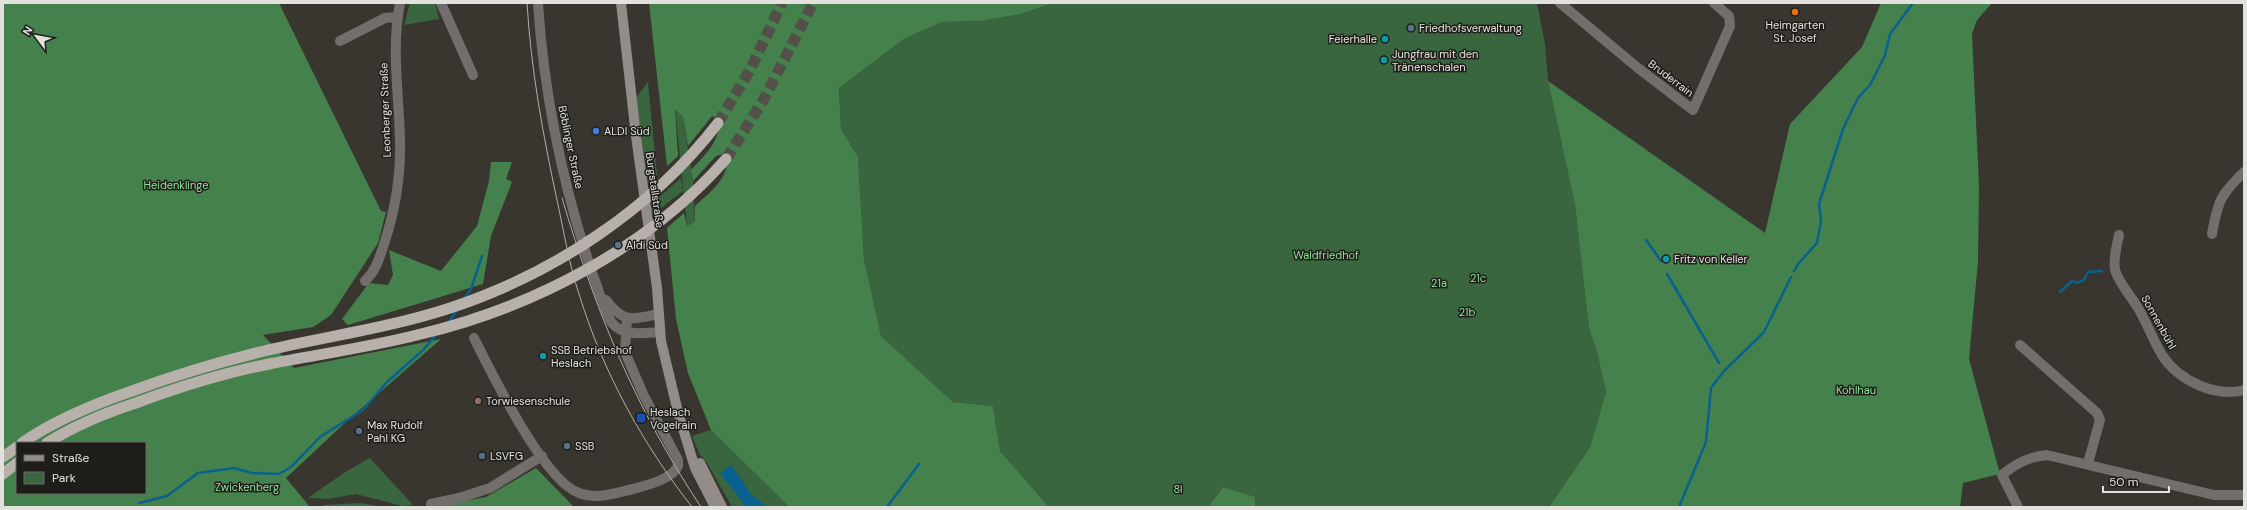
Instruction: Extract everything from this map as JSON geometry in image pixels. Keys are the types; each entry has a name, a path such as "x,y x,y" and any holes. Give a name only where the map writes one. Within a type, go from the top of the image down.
{"highway":[{"path":"24,442 92,406 158,381 264,352 453,307 519,280 559,259 605,230 650,195 700,146 718,123"},
{"path":"49,442 97,417 173,389 268,364 420,334 461,323 515,303 566,280 607,257 671,212 706,182 726,159"},
{"path":"3,457 16,448"},
{"path":"3,474 16,464"}],"main road":[{"name":"Burgstallstraße","path":"621,3 660,332 674,397 690,448"},
{"path":"690,448 701,482 715,507"},
{"path":"690,448 722,507"}],"street":[{"name":"Leonberger Straße","path":"365,281 374,272 391,225 397,187 400,140 395,59 397,17 400,3"},
{"path":"441,3 473,75"},
{"name":"Böblinger Straße","path":"538,3 546,85 564,176 579,234 611,322 626,332"},
{"name":"Bruderrain","path":"1560,3 1638,68 1692,110 1730,26 1729,16 1714,3"},
{"path":"340,41 385,18 397,17"},
{"path":"2212,234 2220,198 2244,172"},
{"name":"Sonnenbühl","path":"2119,236 2114,270 2149,326 2162,355 2174,370 2197,384 2216,392 2232,393 2244,390"},
{"name":"Böblinger Straße","path":"600,292 614,311 627,319"},
{"path":"474,338 506,401 552,472 570,489 592,496 601,497 663,479 676,470 678,460 635,377 625,352 627,319 659,314"},
{"path":"626,332 633,334 660,332"},
{"path":"2020,345 2097,413 2100,420 2088,463"},
{"path":"2018,507 2002,475 2016,464 2031,457 2048,455 2088,463 2214,495 2244,494"},
{"path":"431,504 459,498 490,488 542,456"}],"green space":[{"name":"Heidenklinge","path":"3,3 279,3 381,211 386,212 378,243 331,315 313,327 263,335 294,368 441,339 347,421 286,478 310,507 3,507"},
{"path":"410,3 435,3 439,19 404,25"},
{"path":"649,3 1053,3 1021,14 981,21 942,22 904,39 839,88 841,129 858,157 864,259 881,336 953,402 993,406 1000,451 1049,507 789,507 711,430 688,373 676,319 667,228 684,213 687,226 695,221 695,206 718,184 722,178 727,164 726,157 723,154 716,156 693,181 691,170 711,148 719,128 719,120 712,116 688,146 683,117 675,109 678,156 667,166"},
{"name":"Waldfriedhof","path":"1053,3 1537,3 1545,44 1548,81 1575,205 1589,329 1596,348 1606,392 1590,447 1549,507 1255,507 1254,497 1223,487 1208,507 1049,507 1000,451 993,406 953,402 881,336 864,259 858,157 841,129 839,88 904,39 942,22 981,21 1021,14"},
{"name":"Kohlhau","path":"1881,3 1992,3 1977,20 1972,34 1979,186 1978,261 1969,359 2000,474 1963,483 1960,507 1549,507 1590,447 1606,392 1596,348 1589,329 1575,205 1548,81 1765,233 1790,124 1862,47"},
{"path":"648,82 657,175 648,183 636,98"},
{"path":"675,108 683,117 693,181 695,221 687,226"},
{"path":"491,162 512,162 506,179 512,182 491,236 483,284 348,325 342,319 369,283 388,285 393,275 389,250 441,271 477,226 489,181"},
{"path":"681,178 683,191 652,215 650,205"},
{"path":"711,430 789,507 732,507 707,463 700,455 692,436"},
{"path":"370,458 413,505 402,506 356,494 329,499 308,498 345,472"},
{"path":"536,468 574,507 430,507 486,497"},
{"path":"1223,487 1255,497 1255,507 1208,507"},
{"path":"361,503 385,507 322,507 324,505"}],"water":[{"path":"731,465 751,494 767,507 746,507 720,473"}],"waterway":[{"path":"1794,271 1798,264 1817,243 1821,221 1819,204 1843,129 1858,98 1870,85 1885,55 1890,34 1913,3"},
{"path":"1646,240 1661,261"},
{"name":"Heidenklinge","path":"464,299 471,289 482,256"},
{"path":"2060,292 2072,281 2077,283 2084,280 2088,272 2102,271"},
{"path":"1667,274 1719,363"},
{"path":"1679,507 1706,442 1711,388 1724,371 1764,332 1791,277"},
{"name":"Heidenklinge","path":"449,322 458,308"},
{"name":"Heidenklinge","path":"139,503 167,496 198,473 234,468 252,473 279,474 291,467 320,437 363,410 387,382 422,351 438,333"},
{"path":"887,507 919,464"}],"tunnel":[{"path":"718,123 750,70 782,3"},
{"path":"726,159 763,101 813,3"}],"tram line":[{"path":"527,3 531,53 542,127 572,271 579,294 600,351 626,406 657,458 692,507"},
{"path":"562,198 575,240 604,320 637,396 677,470 701,507"}],"place":[{"name":"Heimgarten St. Josef","path":"1795,12"},
{"name":"Friedhofsverwaltung","path":"1411,28"},
{"name":"Feierhalle","path":"1385,39"},
{"name":"Jungfrau mit den Tränenschalen","path":"1384,60"},
{"name":"ALDI Süd","path":"596,131"},
{"name":"Aldi Süd","path":"618,245"},
{"name":"Fritz von Keller","path":"1666,259"},
{"name":"SSB Betriebshof Heslach","path":"543,356"},
{"name":"Torwiesenschule","path":"478,401"},
{"name":"Heslach Vogelrain","path":"641,418"},
{"name":"Max Rudolf Pahl KG","path":"359,431"},
{"name":"SSB","path":"567,446"},
{"name":"LSVFG","path":"482,456"}],"park label":[{"name":"21c","path":"1478,278"},
{"name":"21a","path":"1439,283"},
{"name":"21b","path":"1467,312"},
{"name":"Zwickenberg","path":"247,487"},
{"name":"8l","path":"1178,489"}]}
